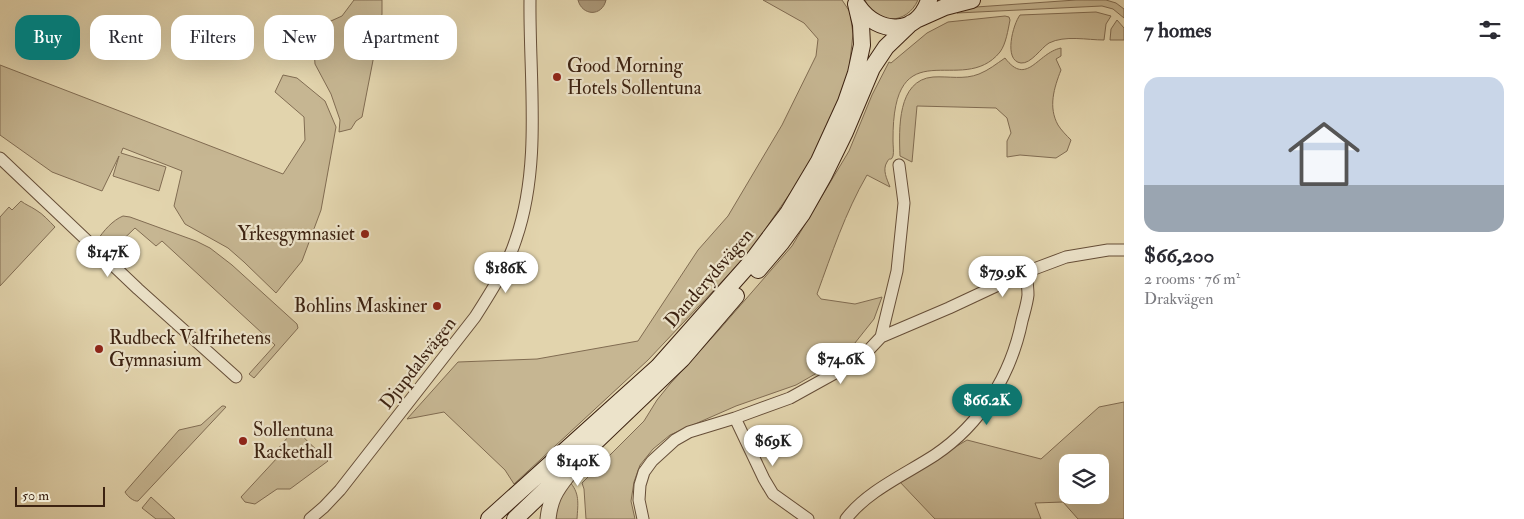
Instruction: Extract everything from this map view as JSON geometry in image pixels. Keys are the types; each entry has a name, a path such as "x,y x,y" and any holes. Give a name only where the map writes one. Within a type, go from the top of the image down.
{"main road":[{"path":"915,21 927,8 929,0"},
{"path":"855,2 864,15 874,22 886,27 899,28 945,7 972,0"},
{"name":"Danderydsvägen","path":"490,518 658,367 752,261 788,213 819,162 846,102 856,73 862,45 862,24 855,2"},
{"name":"Danderydsvägen","path":"518,516 682,359 781,243 802,214 824,175 846,132 872,68 886,48 915,21"},
{"path":"490,518 518,516 549,464"}],"street":[{"name":"Djupdalsvägen","path":"310,519 340,490 475,317 495,287 516,241 526,200 530,166 532,128 530,0"},
{"path":"0,158 138,289 236,377"},
{"path":"881,337 897,271 904,203 899,165"},
{"path":"643,519 639,500 644,472 652,460 675,440 690,432 790,398 846,368 865,354 881,337 1026,272 1066,257 1108,250 1124,250"},
{"path":"846,519 860,504 878,490 957,440 991,399 1018,340 1028,296 1026,272"},
{"path":"735,418 773,494 808,519"},
{"path":"548,519 550,505 557,489 589,449"}],"shaded area":[{"path":"354,0 382,0 382,15 344,15 344,60 373,60 362,117 356,121 351,129 339,132 340,120 331,94 315,60 334,60 334,20 342,16"},
{"path":"578,0 606,0 601,9 596,12 588,12 580,5"},
{"path":"763,0 842,0 850,12 853,34 848,79 809,166 748,254 648,360 514,484 505,470 444,412 407,419 458,362 537,359 638,341 698,250 728,216 782,125 816,56 818,39 804,23"},
{"path":"865,0 918,0 906,14 899,18 891,19 883,18 876,14"},
{"path":"1076,0 1106,0 1116,3 1124,9 1124,18 1113,9 1102,6 957,13 976,7"},
{"path":"1096,12 1111,16 1106,24 1104,40 1062,39 1055,41 1049,43 1025,63 1016,61 1012,56 1012,34 1020,15"},
{"path":"1009,17 1010,20 1004,45 1000,52 984,65 967,69 916,74 904,85 896,106 893,156 888,160 885,168 890,187 867,175 845,219 817,294 821,299 855,304 882,297 874,319 843,358 796,385 736,406 670,435 653,449 640,465 634,482 631,501 635,519 586,519 582,483 644,421 670,384 792,246 849,151 872,95 889,62 891,63 927,33 948,22"},
{"path":"1117,20 1124,28 1124,40 1110,40 1111,29"},
{"path":"1061,48 1061,56 1056,59 1061,70 1054,91 1053,111 1058,125 1071,140 1067,151 1056,158 1020,155 1007,157 1007,141 1011,133 1007,118 996,108 917,106 912,162 900,156 901,120 906,96 921,80 933,77 973,76 986,71 1005,58 1013,66 1026,69 1053,51"},
{"path":"0,65 283,174 305,140 304,117 275,92 283,75 297,78 325,101 336,127 321,210 302,261 276,293 228,248 185,224 174,206 182,171 123,148 121,153 166,167 159,191 113,176 119,156 102,191 52,172 0,135"},
{"path":"21,201 41,214 55,227 0,286 0,217 9,207 12,210"},
{"path":"123,216 196,241 210,248 232,265 297,324 298,328 254,378 249,374 275,345 162,241 156,246 135,228 110,252 97,241 108,226"},
{"path":"1124,402 1124,519 1078,519 1065,504 1109,504 1109,454 1059,454 1059,502 1035,503 1041,519 935,519 899,481 967,440 1041,459 1099,407"},
{"path":"222,406 226,407 138,501 133,500 127,495 125,492 179,430 201,425"},
{"path":"295,429 328,461 290,489 277,489 255,504 245,502 241,497 278,457 274,453"},
{"path":"569,481 577,494 577,519 553,519 555,505"},
{"path":"151,497 175,519 156,519 142,508"}],"place":[{"name":"Good Morning Hotels Sollentuna","path":"557,77"},
{"name":"Yrkesgymnasiet","path":"365,234"},
{"name":"Bohlins Maskiner","path":"437,306"},
{"name":"Rudbeck Valfrihetens Gymnasium","path":"99,349"},
{"name":"Sollentuna Rackethall","path":"243,441"}]}
